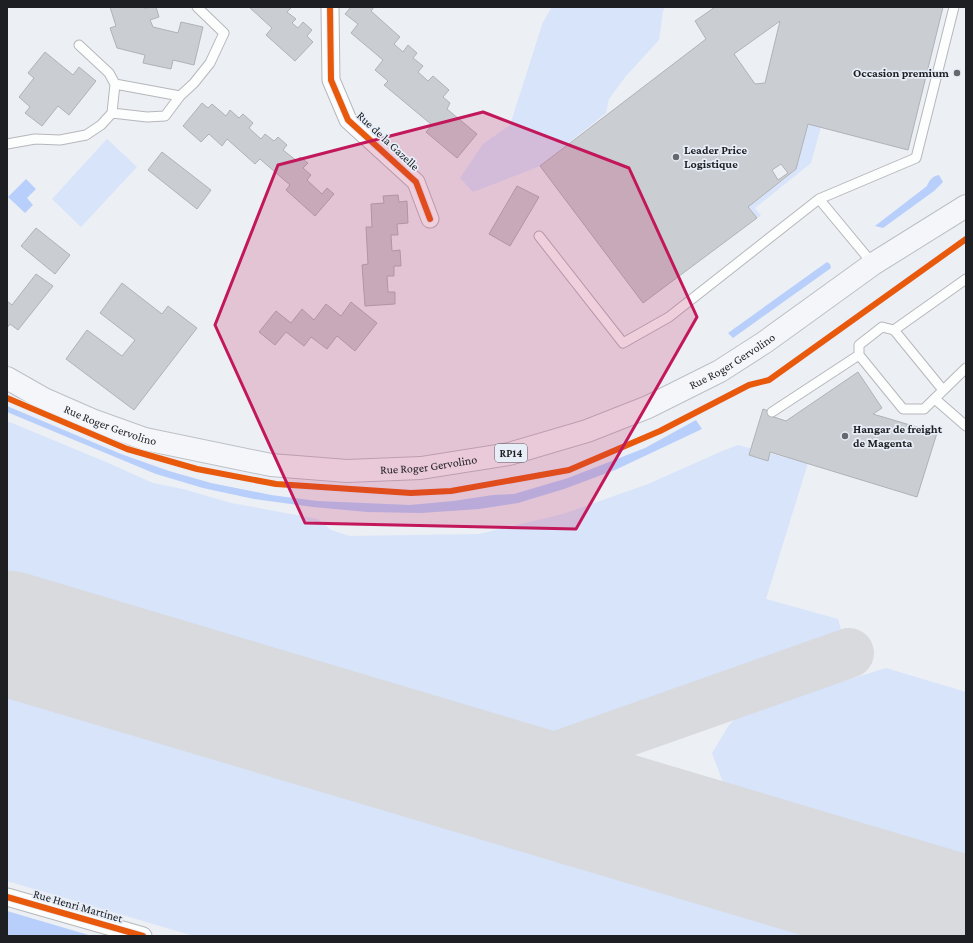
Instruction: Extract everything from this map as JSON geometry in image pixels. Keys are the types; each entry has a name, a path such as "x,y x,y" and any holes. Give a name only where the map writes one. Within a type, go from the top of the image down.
{"main road":[{"name":"Rue Roger Gervolino","path":"7,378 44,399 92,420 145,440 271,465 347,471 421,468 509,454 587,431 648,407 720,371 765,342 873,264 966,206"}],"street":[{"name":"Rue de la Gazelle","path":"330,7 331,80 348,120 416,182 430,219"},
{"name":"Rue Henri Martinet","path":"7,897 143,936"}],"lane":[{"path":"112,113 147,117 165,116 180,96 194,83 210,63 224,33 196,7"},
{"path":"540,236 623,343 669,317 818,199 916,158 954,7"},
{"path":"7,144 35,139 60,140 86,135 101,125 112,113 115,84 109,73 79,45"},
{"path":"115,84 180,96"},
{"path":"818,199 873,264"},
{"path":"894,330 966,279"},
{"path":"943,390 894,330 882,327 859,345 859,355 903,409 924,409 966,368"},
{"path":"772,412 859,355"},
{"path":"935,399 966,426"}],"highlighted area":[{"path":"483,112 629,168 697,317 576,529 305,523 215,325 278,165"}],"shaded area":[{"path":"552,7 665,7 663,11 659,40 626,76 609,99 606,113 540,166 473,192 460,178 483,144 510,125 543,22"},
{"path":"808,124 821,127 811,163 755,208 761,216 757,218 748,207 796,169"},
{"path":"107,139 137,167 81,227 52,199"},
{"path":"7,421 153,483 183,489 231,503 318,519 331,530 350,536 479,534 563,514 648,484 738,445 808,463 766,599 838,619 842,633 817,647 583,729 534,742 509,740 7,585"},
{"path":"886,668 966,692 966,877 756,813 725,788 712,753 729,725 741,713"},
{"path":"39,692 857,936 194,936 7,881 7,697"}],"water":[{"path":"939,175 943,182 934,191 883,228 875,226 927,186 933,177"},
{"path":"26,179 36,189 27,198 33,205 25,213 8,197"},
{"path":"827,262 830,264 831,268 733,338 728,333"},
{"path":"7,406 121,454 169,471 211,483 271,495 317,501 410,505 493,495 514,494 568,478 645,448 696,420 702,429 615,470 564,489 518,503 479,509 421,513 367,512 313,507 254,499 203,488 156,474 7,412"},
{"path":"7,911 92,936 7,936"}],"building":[{"path":"110,7 156,7 159,17 150,20 153,27 178,33 181,22 203,27 194,65 173,60 171,69 143,63 145,55 117,48 110,28 116,26"},
{"path":"249,7 292,7 287,12 296,19 292,23 298,28 303,22 312,30 307,36 313,42 295,61 266,35 272,28"},
{"path":"351,7 374,7 371,11 400,37 394,44 403,52 408,45 417,53 413,58 423,66 418,72 428,81 433,76 449,90 443,97 450,103 447,109 477,134 457,158 426,132 432,125 384,85 388,81 375,70 383,60 351,33 358,24 345,14"},
{"name":"Leader Price Logistique","path":"715,7 943,7 908,150 808,124 796,169 748,207 757,218 643,303 540,166 706,39 695,21","holes":["780,21 765,83 755,84 734,54","781,164 788,173 778,180 772,170"]},
{"path":"45,52 73,75 79,67 96,81 69,115 58,106 42,126 25,113 30,107 19,97 34,78 28,73"},
{"path":"202,103 208,108 212,104 226,116 230,110 239,118 243,114 253,123 249,128 261,139 265,134 274,141 278,137 287,145 283,150 297,161 300,157 308,163 303,168 311,175 307,180 322,194 327,188 334,194 315,216 286,190 290,185 260,159 255,164 227,139 222,146 209,134 201,142 183,126"},
{"path":"162,152 211,190 197,209 148,170"},
{"path":"517,186 539,197 510,246 489,234"},
{"path":"398,195 399,202 407,201 408,223 397,224 398,235 391,235 392,251 400,250 401,266 394,266 394,276 387,276 388,292 395,292 395,304 365,306 362,265 368,264 366,227 372,227 371,204 384,203 383,196"},
{"path":"36,228 70,255 55,274 21,246"},
{"path":"36,274 53,286 18,330 10,324 7,328 7,301 12,305"},
{"path":"122,283 162,314 168,306 197,328 134,410 66,359 87,330 122,356 135,340 100,313"},
{"path":"351,302 377,323 355,351 337,336 327,349 311,337 304,346 286,332 275,345 259,332 276,311 291,323 302,309 314,320 326,304 341,316"},
{"name":"Hangar de freight de Magenta","path":"858,372 882,408 873,414 937,433 917,497 770,452 768,461 749,455 763,409 772,412 771,416 786,421"}],"taxiway":[{"path":"7,661 38,654 70,652"},
{"path":"495,778 849,653"}],"runway":[{"path":"7,633 966,919"}],"cycle path":[{"path":"330,7 331,80 348,120 416,182 430,219"},
{"path":"7,398 127,449 197,469 276,484 411,493 451,491 569,470 660,431 749,385 769,380 966,239"},
{"path":"7,897 143,936"}],"place":[{"name":"Occasion premium","path":"957,73"},
{"name":"Leader Price Logistique","path":"676,157"},
{"name":"Hangar de freight de Magenta","path":"845,436"}]}
